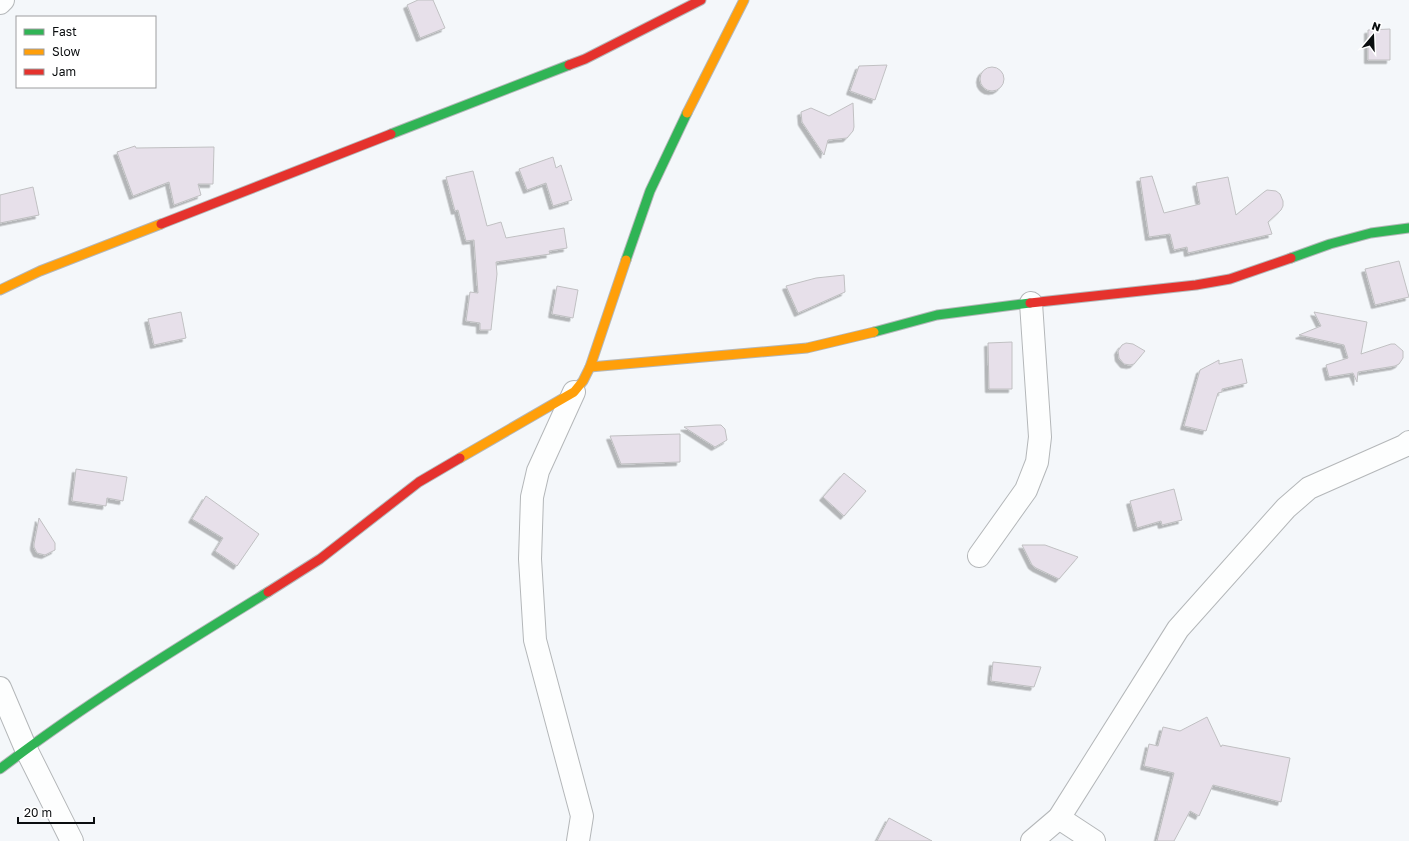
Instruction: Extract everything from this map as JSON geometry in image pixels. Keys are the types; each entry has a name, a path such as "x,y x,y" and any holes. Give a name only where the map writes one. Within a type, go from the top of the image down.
{"street":[{"path":"0,3 3,0"},
{"path":"0,290 40,271 585,59 701,0"},
{"path":"578,841 582,816 536,640 530,559 532,497 538,470 574,392 583,381 590,367 650,191 673,141 744,0"},
{"path":"590,367 807,348 844,340 937,315 992,307 1196,285 1230,279 1330,244 1371,233 1409,228"},
{"path":"978,556 1026,490 1037,462 1040,437 1031,303"},
{"path":"0,769 26,749 121,683 320,559 419,482 574,392"},
{"path":"1032,841 1059,818 1178,628 1286,508 1309,488 1404,446 1409,442"},
{"path":"0,688 26,749 72,841"},
{"path":"1059,818 1094,841"}],"building":[{"path":"418,0 433,0 445,28 420,38 407,5"},
{"path":"1390,29 1390,60 1368,60 1368,30"},
{"path":"887,65 875,100 850,91 859,66"},
{"path":"992,67 1001,70 1004,79 1001,88 992,91 983,88 980,79 983,70"},
{"path":"853,103 853,131 847,138 828,140 824,155 802,122 801,112 811,108 829,116"},
{"path":"135,146 136,148 214,147 213,184 198,184 201,195 174,205 169,182 133,196 117,152"},
{"path":"553,157 556,168 561,165 572,200 553,206 546,183 527,190 519,169"},
{"path":"473,171 487,226 501,222 506,238 564,228 567,248 549,251 550,254 496,262 497,274 491,330 480,330 480,323 466,321 470,292 478,293 474,240 466,241 458,210 455,211 446,177"},
{"path":"1152,176 1164,213 1200,204 1196,183 1228,177 1236,215 1267,190 1276,191 1280,194 1283,201 1283,206 1281,210 1268,222 1272,234 1188,253 1187,247 1174,250 1170,234 1149,237 1140,178"},
{"path":"33,187 39,215 0,223 0,195"},
{"path":"1399,261 1409,297 1375,305 1365,269"},
{"path":"844,275 845,292 798,313 786,286 816,278"},
{"path":"557,286 578,290 573,318 552,314"},
{"path":"181,312 186,338 154,345 148,319"},
{"path":"1314,312 1367,322 1361,354 1395,344 1403,351 1403,358 1399,364 1395,366 1358,372 1357,382 1353,373 1329,377 1326,365 1348,358 1344,345 1299,335 1321,326"},
{"path":"1012,342 1012,389 989,389 988,343"},
{"path":"1126,343 1133,344 1145,351 1134,364 1124,364 1119,358 1118,351 1122,345"},
{"path":"1242,359 1247,383 1222,389 1222,392 1218,393 1206,431 1184,426 1200,370 1219,360 1219,364"},
{"path":"721,425 725,429 727,440 715,447 684,427"},
{"path":"680,434 680,462 621,464 610,436"},
{"path":"76,469 127,477 123,501 107,498 106,506 72,501"},
{"path":"844,473 866,491 844,516 823,497"},
{"path":"1174,489 1182,520 1162,525 1161,521 1137,528 1130,501"},
{"path":"206,496 259,534 237,566 215,551 223,538 192,519"},
{"path":"39,518 55,543 55,550 45,555 37,553 34,547"},
{"path":"1022,545 1045,545 1078,557 1059,579 1032,565"},
{"path":"993,662 1041,667 1034,687 991,681"},
{"path":"1207,717 1221,747 1222,745 1290,758 1281,802 1213,785 1199,816 1190,811 1174,841 1157,841 1174,773 1144,766 1149,744 1158,746 1163,727 1180,731"},
{"path":"889,818 932,841 877,841"}],"traffic: fast":[{"path":"391,134 569,65"},
{"path":"626,260 650,191 687,113"},
{"path":"1291,258 1330,244 1371,233 1409,228"},
{"path":"874,332 937,315 1030,303"},
{"path":"0,769 98,699 268,592"}],"traffic: slow":[{"path":"687,113 744,0"},
{"path":"0,290 40,271 161,224"},
{"path":"460,458 574,392 583,381 590,367 626,260"},
{"path":"590,367 807,348 874,332"}],"traffic: jam":[{"path":"569,65 585,59 701,0"},
{"path":"161,224 391,134"},
{"path":"1030,303 1196,285 1230,279 1291,258"},
{"path":"268,592 320,559 419,482 460,458"}]}
